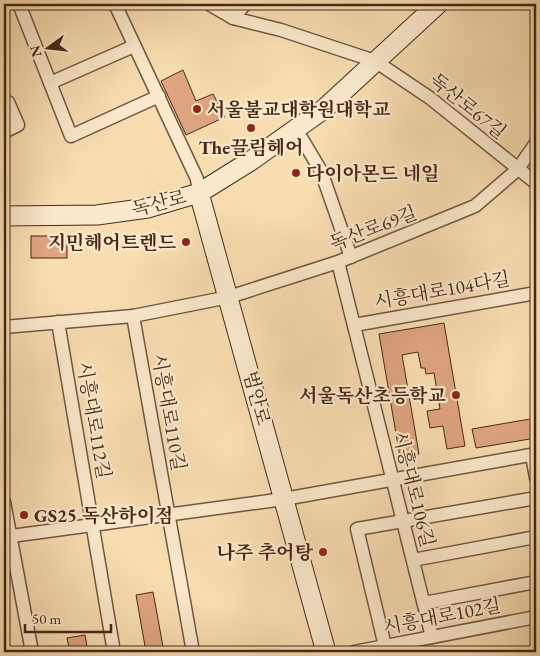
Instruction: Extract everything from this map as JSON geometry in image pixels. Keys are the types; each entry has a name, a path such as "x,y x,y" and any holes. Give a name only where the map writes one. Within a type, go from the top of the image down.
{"main road":[{"name":"독산로","path":"4,216 97,215 148,208 199,192 324,109 438,4"},
{"name":"범안로","path":"199,192 326,652"}],"street":[{"path":"19,4 71,136 159,96"},
{"path":"115,4 197,179 199,192"},
{"name":"독산로67길","path":"209,4 233,18 281,30 376,61 430,98 517,170 536,183"},
{"path":"233,18 245,4"},
{"path":"50,83 134,46"},
{"path":"4,104 8,102 18,125 4,132"},
{"path":"296,129 321,171 351,257"},
{"name":"독산로69길","path":"229,298 338,262 475,206 517,170 536,143"},
{"name":"시흥대로106길","path":"338,262 432,637"},
{"name":"시흥대로104다길","path":"354,325 536,293"},
{"path":"4,327 133,316 229,298"},
{"name":"시흥대로110길","path":"133,316 193,652"},
{"name":"시흥대로112길","path":"58,322 114,652"},
{"path":"7,537 284,499 534,454 536,478"},
{"path":"385,646 357,529 536,498"},
{"path":"4,502 7,537 32,652"},
{"path":"413,560 536,537"},
{"path":"424,602 536,582"},
{"name":"시흥대로102길","path":"354,652 536,617"}],"building":[{"name":"서울불교대학원대학교","path":"183,70 196,101 213,94 225,117 186,135 161,81"},
{"path":"31,236 67,236 67,258 31,258"},
{"path":"444,323 465,446 447,449 443,426 430,428 427,411 440,409 434,373 426,374 425,368 421,368 418,352 402,355 419,454 400,457 379,334"},
{"path":"536,418 536,438 476,448 472,429"},
{"path":"153,592 164,652 146,652 136,595"},
{"path":"85,635 88,652 70,652 67,638"}],"place":[{"name":"서울불교대학원대학교","path":"197,109"},
{"name":"The끌림헤어","path":"251,128"},
{"name":"다이아몬드 네일","path":"296,173"},
{"name":"지민헤어트렌드","path":"186,242"},
{"name":"서울독산초등학교","path":"456,395"},
{"name":"GS25 독산하이점","path":"24,515"},
{"name":"나주 추어탕","path":"323,552"}]}
